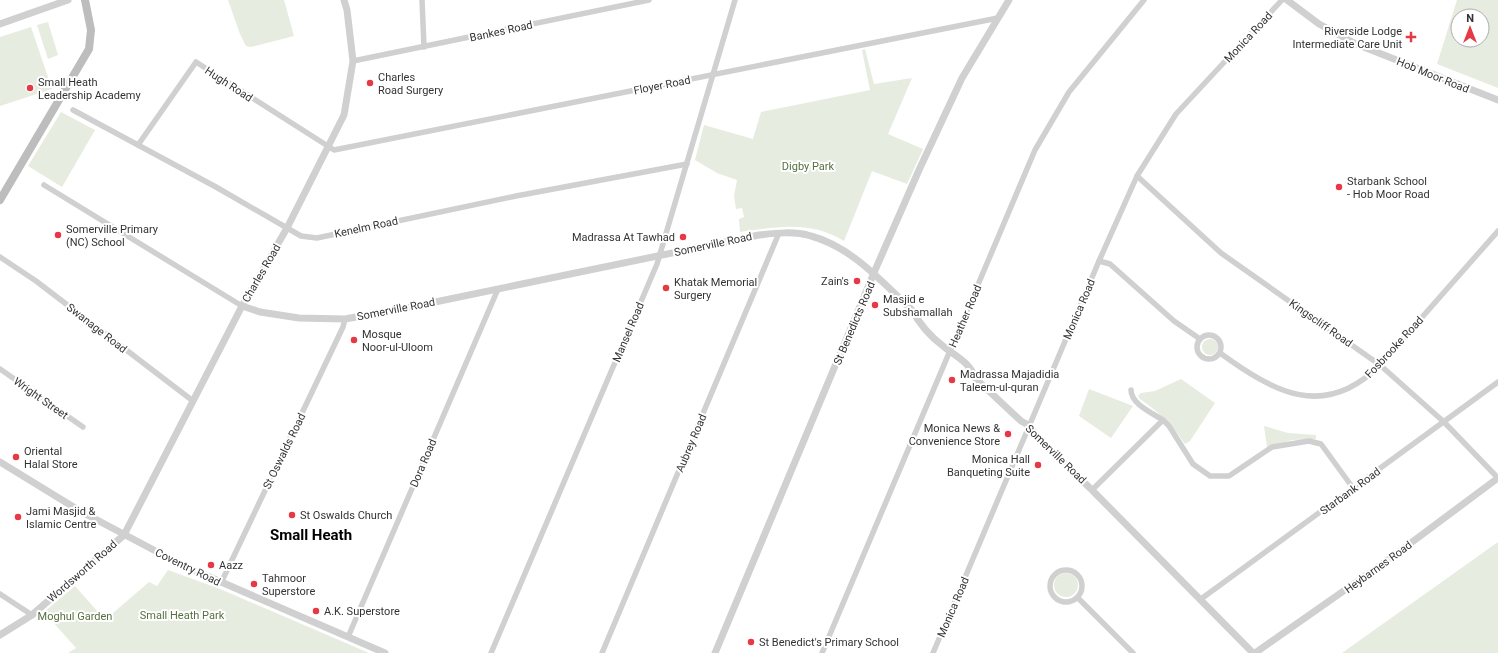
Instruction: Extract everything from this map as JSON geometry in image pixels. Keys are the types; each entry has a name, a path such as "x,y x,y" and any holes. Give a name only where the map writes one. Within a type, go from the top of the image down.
{"main road":[{"path":"0,200 90,49 91,30 85,0"}],"street":[{"path":"0,24 68,0"},
{"name":"Charles Road","path":"124,535 242,306 287,228 344,115 353,61 347,10 344,0"},
{"path":"422,0 424,47"},
{"name":"Bankes Road","path":"353,61 649,0"},
{"name":"Mansel Road","path":"490,653 660,255 735,0"},
{"name":"St Benedicts Road","path":"715,653 919,170 962,78 1009,0"},
{"name":"Heather Road","path":"822,653 1035,150 1069,92 1144,0"},
{"name":"Monica Road","path":"934,653 1136,176 1176,114 1282,0"},
{"name":"Hob Moor Road","path":"1287,0 1319,24 1356,44 1498,100"},
{"name":"Floyer Road","path":"328,147 334,150 998,18"},
{"name":"Hugh Road","path":"138,145 196,62 328,147"},
{"name":"Kenelm Road","path":"74,110 301,236 317,238 516,196 687,164"},
{"name":"Kingscliff Road","path":"1136,176 1221,253 1380,365 1444,422 1498,478"},
{"name":"Somerville Road","path":"44,185 242,306 260,312 298,318 345,319 411,307 759,235 778,233 811,236 827,242 848,254 874,274 912,310 916,318 943,346 951,350 973,370 975,378 1021,421 1030,426 1036,436 1202,599 1254,653"},
{"name":"Fosbrooke Road","path":"1220,353 1244,370 1276,388 1298,395 1308,396 1336,394 1350,389 1366,379 1380,365 1498,231"},
{"name":"Aubrey Road","path":"602,653 778,233"},
{"name":"Swanage Road","path":"0,257 36,281 193,401"},
{"path":"1099,261 1110,264 1174,321 1200,339"},
{"name":"Dora Road","path":"348,637 498,289"},
{"name":"St Oswalds Road","path":"220,583 345,319"},
{"path":"1208,335 1216,337 1221,344 1220,353 1215,358 1204,358 1197,349 1200,339 1208,335"},
{"name":"Wright Street","path":"0,369 82,427"},
{"name":"Starbank Road","path":"1202,599 1498,382"},
{"path":"1132,390 1132,395 1135,401 1163,420 1169,426 1193,464 1210,476 1229,476 1272,447 1282,444 1309,441 1321,444 1353,488"},
{"path":"1092,490 1163,420"},
{"name":"Coventry Road","path":"0,462 80,511 124,535 220,583 385,653"},
{"name":"Heybarnes Road","path":"1254,653 1392,557 1498,478"},
{"name":"Wordsworth Road","path":"0,635 32,615 124,535"},
{"path":"1064,570 1077,573 1083,585 1078,598 1065,602 1053,596 1050,590 1050,583 1058,572 1064,570"},
{"path":"0,594 32,615"},
{"path":"1078,598 1133,653"}],"green space":[{"path":"228,0 284,0 294,36 251,47 246,46 240,34"},
{"path":"1457,0 1498,0 1498,88 1437,64 1450,22 1450,48 1490,48 1490,8 1454,8"},
{"path":"48,22 58,55 48,59 37,25"},
{"path":"31,27 52,89 0,106 0,37"},
{"name":"Digby Park","path":"865,49 874,84 912,78 888,134 923,149 907,184 872,171 844,241 832,234 806,228 780,227 740,232 739,219 744,217 742,208 736,209 734,196 737,180 717,173 695,160 704,125 753,139 761,112 870,90 862,50"},
{"path":"61,112 95,130 62,187 28,166"},
{"path":"1207,339 1213,339 1218,344 1216,353 1213,355 1207,355 1202,350 1202,344"},
{"path":"1181,379 1215,403 1190,441 1185,444 1165,419 1138,396 1141,393 1155,391"},
{"path":"1089,389 1133,406 1111,438 1079,416"},
{"path":"1264,426 1288,433 1316,435 1316,439 1292,440 1267,447"},
{"path":"1498,542 1498,653 1342,653"},
{"name":"Small Heath Park","path":"168,570 220,589 369,653 68,653 76,648 44,612 75,586 105,620 149,582 157,586"},
{"path":"1066,573 1075,576 1078,585 1075,594 1066,597 1057,594 1054,585 1057,576"}],"place":[{"name":"Riverside Lodge Intermediate Care Unit","path":"1411,37"},
{"name":"Charles Road Surgery","path":"370,83"},
{"name":"Small Heath Leadership Academy","path":"30,88"},
{"name":"Starbank School - Hob Moor Road","path":"1339,187"},
{"name":"Somerville Primary (NC) School","path":"58,235"},
{"name":"Madrassa At Tawhad","path":"683,237"},
{"name":"Zain's","path":"857,281"},
{"name":"Khatak Memorial Surgery","path":"666,288"},
{"name":"Masjid e Subshamallah","path":"875,305"},
{"name":"Mosque Noor-ul-Uloom","path":"354,340"},
{"name":"Madrassa Majadidia Taleem-ul-quran","path":"952,380"},
{"name":"Monica News & Convenience Store","path":"1008,434"},
{"name":"Oriental Halal Store","path":"16,457"},
{"name":"Monica Hall Banqueting Suite","path":"1038,465"},
{"name":"St Oswalds Church","path":"292,515"},
{"name":"Jami Masjid & Islamic Centre","path":"18,517"},
{"name":"Aazz","path":"211,565"},
{"name":"Tahmoor Superstore","path":"254,584"},
{"name":"A.K. Superstore","path":"316,611"},
{"name":"St Benedict's Primary School","path":"751,642"}],"district":[{"name":"Small Heath","path":"311,535"}],"park label":[{"name":"Moghul Garden","path":"75,616"}]}
